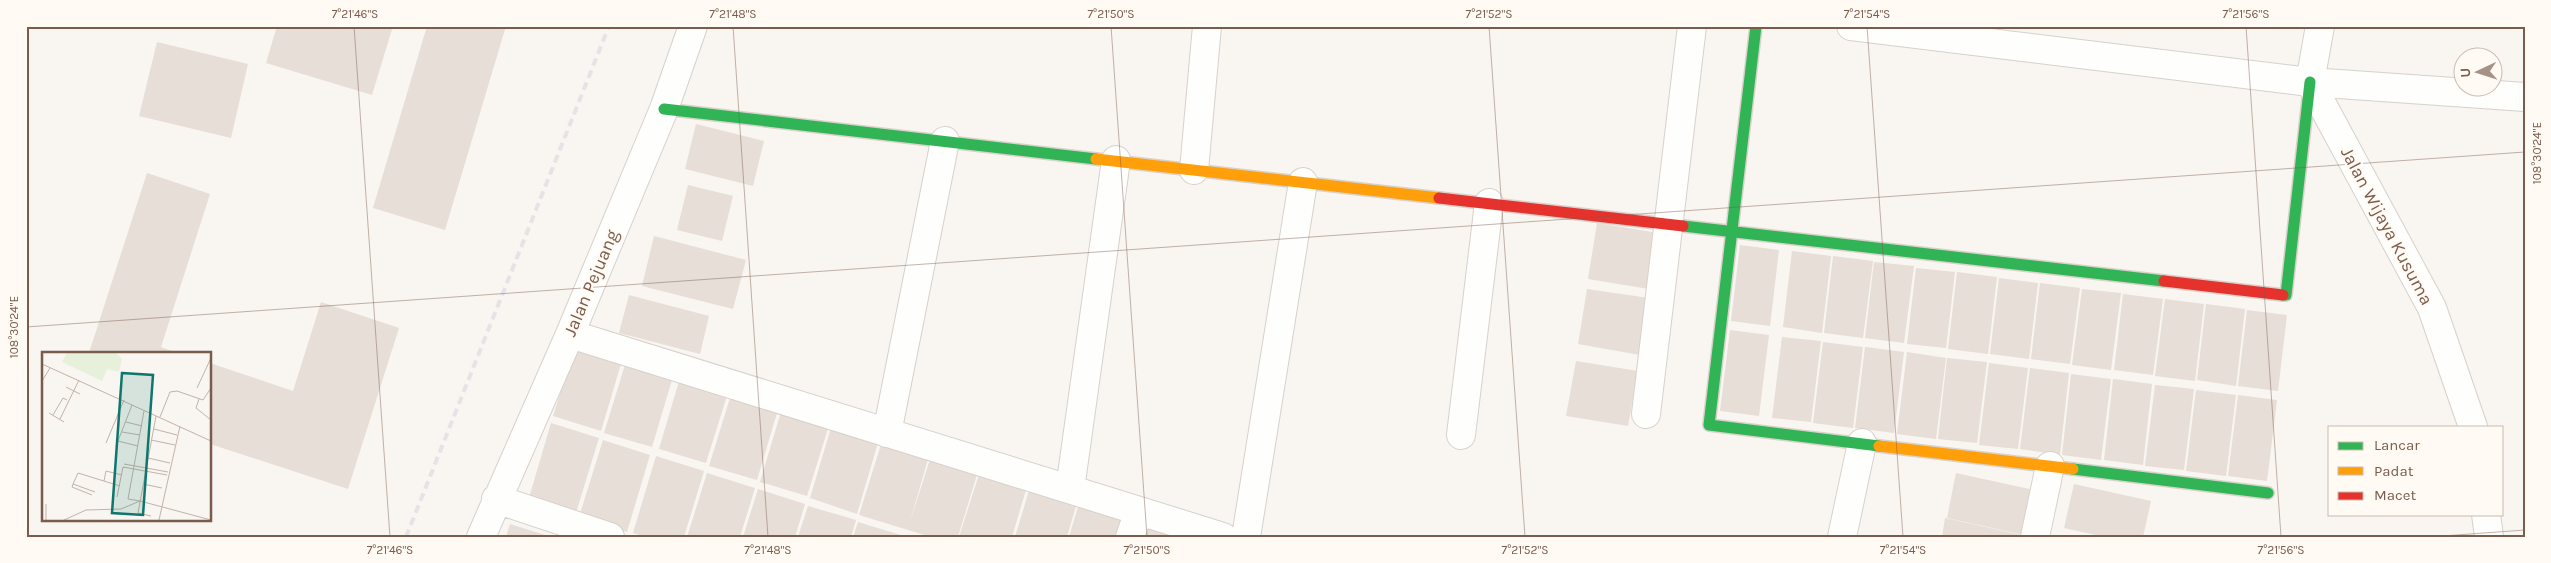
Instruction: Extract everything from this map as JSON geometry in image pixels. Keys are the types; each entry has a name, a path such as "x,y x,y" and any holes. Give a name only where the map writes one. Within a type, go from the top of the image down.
{"street":[{"name":"Jalan Pejuang","path":"481,537 496,499 570,334 664,109 693,26"},
{"path":"1194,170 1207,26"},
{"path":"1646,414 1692,26"},
{"path":"1756,26 1709,425 2268,493"},
{"path":"1851,26 1994,35 2310,82 2525,97"},
{"path":"664,109 2286,295 2310,82 2320,26"},
{"name":"Jalan Wijaya Kusuma","path":"2310,82 2432,308 2473,426"},
{"path":"888,433 945,141"},
{"path":"1070,489 1116,160"},
{"path":"1246,537 1303,182"},
{"path":"1461,435 1489,203"},
{"path":"570,334 1223,537"},
{"path":"1842,537 1862,443"},
{"path":"2035,537 2050,466"},
{"path":"496,499 610,537"},
{"path":"1130,537 1139,511"},
{"path":"2486,516 2489,537"}],"building":[{"path":"277,26 393,26 372,95 266,63"},
{"path":"427,26 506,26 445,230 373,208"},
{"path":"157,42 248,64 231,138 139,116"},
{"path":"696,124 764,141 753,186 685,169"},
{"path":"147,173 210,194 161,347 174,352 89,352"},
{"path":"688,185 733,196 722,241 677,230"},
{"path":"1597,223 1658,233 1649,289 1588,279"},
{"path":"654,236 746,260 733,309 642,286"},
{"path":"1740,245 1779,250 1770,326 1731,321"},
{"path":"1792,251 1831,256 1822,333 1783,327"},
{"path":"1833,256 1873,261 1863,338 1824,333"},
{"path":"1874,262 1914,266 1904,343 1865,338"},
{"path":"1916,268 1955,272 1946,348 1907,344"},
{"path":"1957,272 1997,277 1988,354 1948,349"},
{"path":"1999,278 2038,283 2029,359 1990,354"},
{"path":"2040,283 2080,288 2070,364 2031,359"},
{"path":"1587,289 1649,298 1640,355 1578,344"},
{"path":"2082,289 2121,293 2111,370 2072,365"},
{"path":"2123,294 2163,299 2153,375 2114,370"},
{"path":"629,295 709,316 700,354 619,333"},
{"path":"2165,299 2204,304 2195,381 2155,376"},
{"path":"321,302 399,328 348,489 211,444 211,363 293,391"},
{"path":"2206,304 2245,309 2236,386 2197,380"},
{"path":"2247,310 2287,315 2278,391 2238,386"},
{"path":"1730,330 1769,335 1759,416 1720,411"},
{"path":"1782,337 1821,341 1811,422 1772,418"},
{"path":"577,339 624,354 601,431 553,416"},
{"path":"1823,342 1863,347 1853,428 1813,423"},
{"path":"1865,347 1904,352 1894,433 1855,428"},
{"path":"1907,352 1946,358 1936,439 1897,434"},
{"path":"628,355 675,370 652,447 604,433"},
{"path":"1947,358 1987,362 1977,443 1938,439"},
{"path":"1576,361 1638,371 1628,426 1566,416"},
{"path":"1989,363 2028,368 2018,449 1979,445"},
{"path":"2030,368 2069,373 2060,455 2020,449"},
{"path":"682,371 730,386 706,463 659,449"},
{"path":"2071,374 2111,379 2101,460 2062,455"},
{"path":"2113,379 2152,384 2143,465 2104,460"},
{"path":"2155,385 2194,389 2184,470 2145,466"},
{"path":"733,388 780,403 757,480 709,466"},
{"path":"2196,390 2236,395 2226,476 2186,471"},
{"path":"2238,395 2277,400 2267,481 2228,476"},
{"path":"783,405 831,419 807,496 760,482"},
{"path":"833,421 880,436 857,514 810,498"},
{"path":"551,423 599,438 575,516 528,501"},
{"path":"883,438 930,452 909,525 932,453 979,468 958,537 931,537 859,515"},
{"path":"603,440 650,455 627,532 579,517"},
{"path":"656,456 704,471 684,537 646,537 633,533"},
{"path":"981,468 1028,483 1012,537 959,537"},
{"path":"707,473 755,488 740,537 687,537"},
{"path":"1956,473 2034,490 2024,535 1947,518"},
{"path":"1031,484 1078,499 1067,537 1015,537"},
{"path":"2074,484 2151,501 2143,537 2105,537 2064,528"},
{"path":"758,489 805,504 795,537 743,537"},
{"path":"1080,500 1127,514 1121,537 1069,537"},
{"path":"808,506 856,520 851,537 798,537"},
{"path":"1945,518 2026,536 1942,537"},
{"path":"858,522 904,536 904,537 853,537"},
{"path":"1140,523 1184,537 1135,537"},
{"path":"510,524 548,536 548,537 506,537"}],"railway":[{"path":"406,537 609,26"}],"traffic: fast":[{"path":"1756,26 1709,425 1879,446"},
{"path":"2283,295 2286,295 2310,82"},
{"path":"664,109 1096,159"},
{"path":"1683,226 2164,281"},
{"path":"2073,469 2268,493"}],"traffic: slow":[{"path":"1096,159 1439,198"},
{"path":"1879,446 2073,469"}],"traffic: jam":[{"path":"1439,198 1683,226"},
{"path":"2164,281 2283,295"}]}
